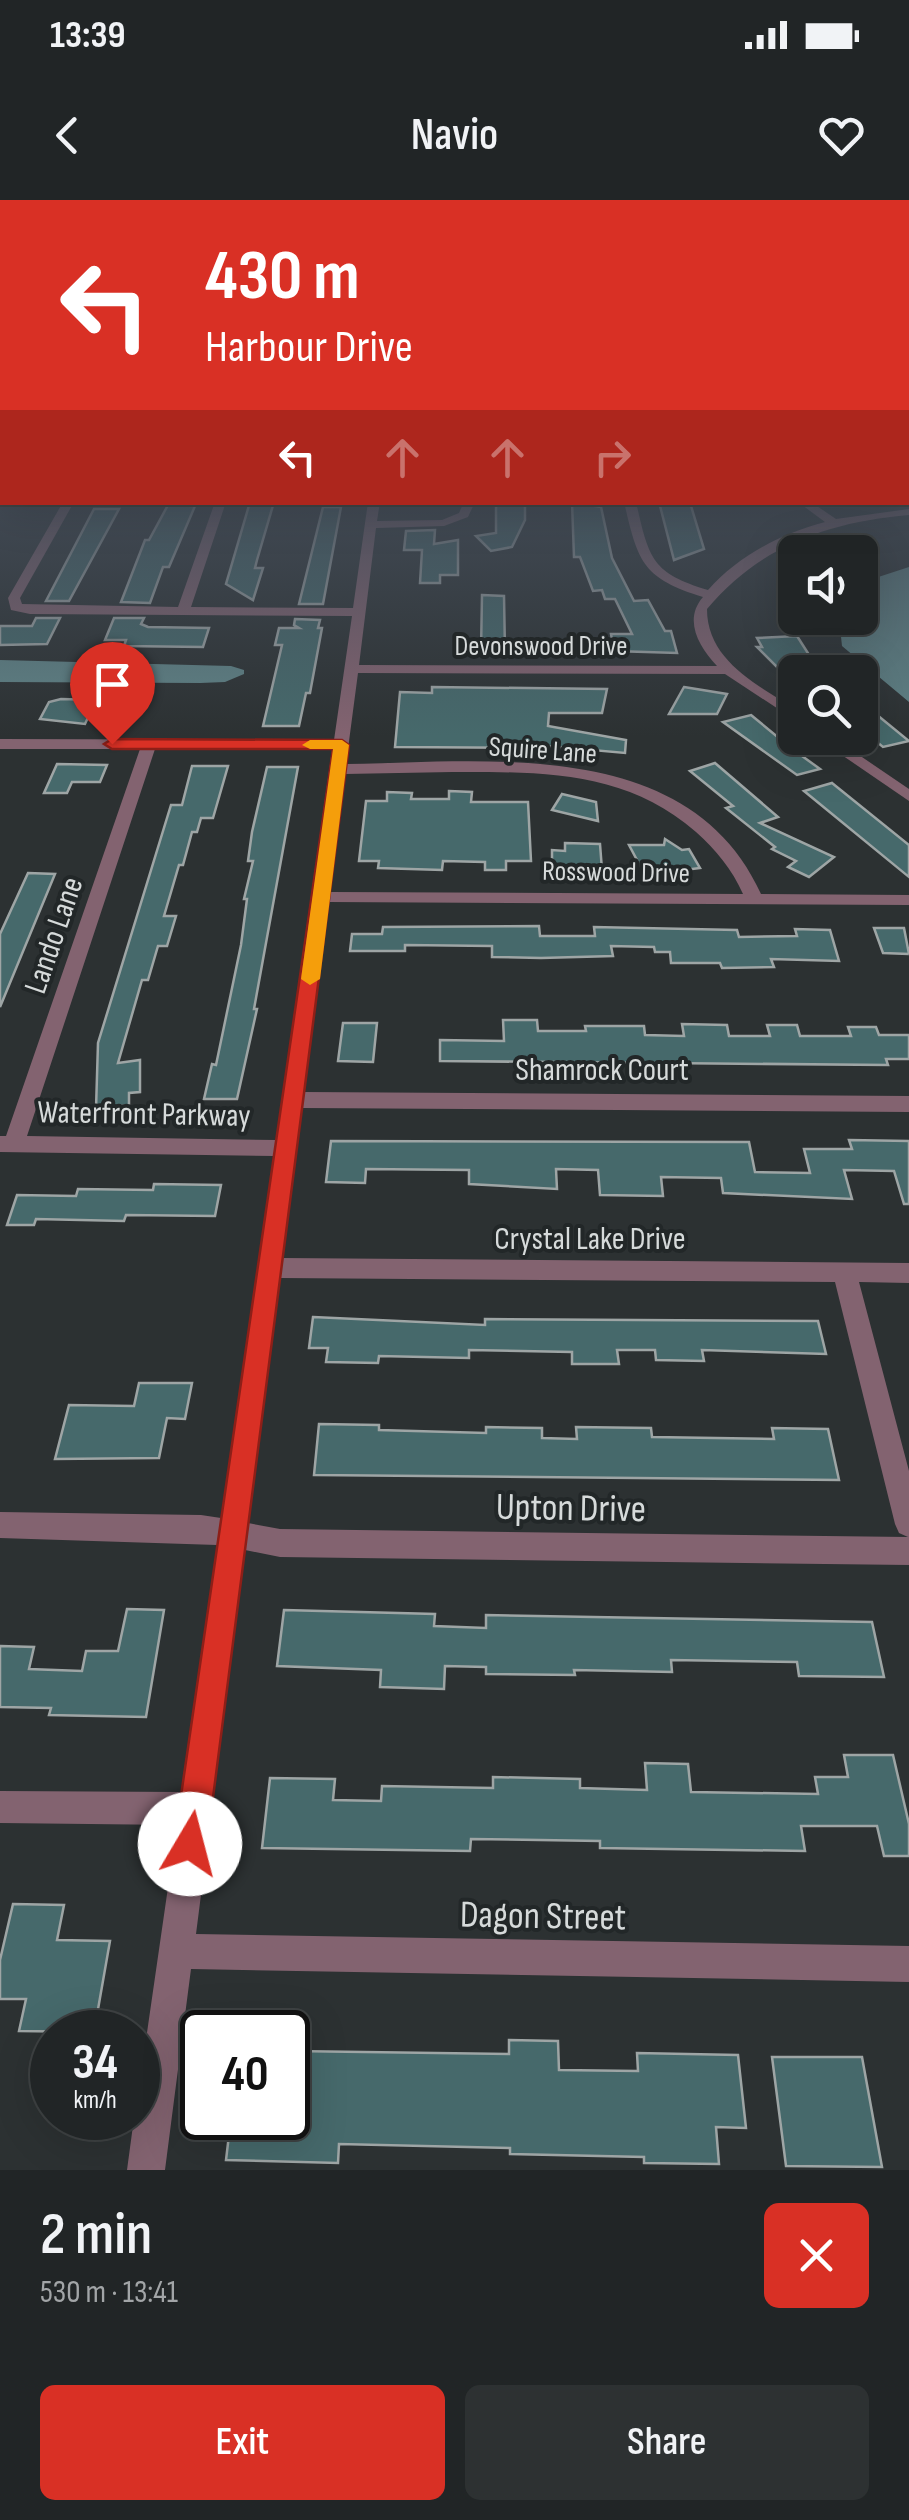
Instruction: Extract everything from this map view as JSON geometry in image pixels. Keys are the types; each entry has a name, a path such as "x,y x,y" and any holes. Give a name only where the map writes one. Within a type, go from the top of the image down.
{"street":[{"path":"40,552 14,598 16,606 30,610 359,612"},
{"path":"182,610 203,552"},
{"path":"146,2170 367,552"},
{"path":"642,552 651,571 675,585 710,595"},
{"path":"765,552 710,595 700,608 700,625 710,648 729,670 778,704"},
{"name":"Devonswood Drive","path":"352,669 729,670"},
{"path":"0,744 342,745"},
{"name":"Lando Lane","path":"7,1144 149,744"},
{"path":"850,755 909,796"},
{"name":"Squire Lane","path":"338,769 560,771 618,780 646,790 686,815 732,857 754,899"},
{"name":"Rosswood Drive","path":"322,896 909,900"},
{"name":"Shamrock Court","path":"294,1100 909,1104"},
{"name":"Waterfront Parkway","path":"7,1144 286,1148"},
{"name":"Crystal Lake Drive","path":"270,1268 909,1273"},
{"path":"844,1272 909,1524"},
{"name":"Upton Drive","path":"0,1525 200,1528 280,1544 909,1551"},
{"path":"0,1807 195,1809"},
{"name":"Dagon Street","path":"176,1951 909,1964"}],"water":[{"path":"909,567 909,702 878,676 878,655 853,655 842,646 841,635 878,635 878,577"},
{"path":"0,660 231,666 244,670 244,674 225,682 200,683 0,682"}],"building":[{"path":"72,552 96,552 69,601 46,601"},
{"path":"140,552 175,552 169,567 163,567 150,603 121,602"},
{"path":"235,552 260,552 255,568 263,568 253,600 226,584"},
{"path":"312,552 333,552 323,604 299,604"},
{"path":"422,552 458,552 458,575 440,575 440,583 420,583"},
{"path":"574,552 611,552 634,601 648,600 665,631 671,631 677,653 614,651 611,634 632,634 615,599 605,599 602,590 593,591 580,557 574,557"},
{"path":"672,552 696,552 674,560"},
{"path":"482,595 504,596 505,651 481,651"},
{"path":"36,618 60,618 47,644 0,645 0,626 32,626"},
{"path":"114,618 144,618 141,624 148,627 209,628 203,647 124,646 126,640 105,640"},
{"path":"295,619 320,620 318,628 322,628 310,693 306,693 299,726 263,726 282,645 275,645 279,628 299,628 294,625"},
{"path":"797,636 809,655 778,655 778,668 757,647 762,647 757,638"},
{"path":"432,687 607,689 602,713 549,713 548,726 626,740 625,753 537,745 395,747 400,692 432,693"},
{"path":"684,687 727,694 717,714 669,714"},
{"path":"96,700 85,724 40,719 49,702"},
{"path":"751,715 778,737 778,755 801,755 820,769 797,775 723,722"},
{"path":"878,716 909,741 883,747 878,743"},
{"path":"715,763 778,817 760,823 834,857 809,877 788,867 796,861 772,849 775,847 726,808 733,806 690,771"},
{"path":"57,764 107,765 100,782 72,782 67,793 44,793"},
{"path":"192,766 228,766 213,818 201,818 197,832 192,832 183,865 179,865 164,916 176,916 167,946 158,946 148,980 142,980 118,1063 140,1060 140,1092 129,1093 129,1105 96,1109 98,1043 171,805 182,805"},
{"path":"267,767 298,767 257,1009 237,1099 204,1099 212,1064 216,1065 241,945 244,899 253,861 248,861 252,832"},
{"path":"832,783 909,845 909,877 804,791"},
{"path":"449,791 472,792 471,802 528,802 531,861 506,861 506,870 485,870 485,862 443,861 442,870 378,868 379,861 359,861 366,801 387,801 387,792 412,793 411,799 449,799"},
{"path":"562,794 596,802 598,821 552,810"},
{"path":"665,839 682,850 689,849 700,868 645,875 629,845 664,845"},
{"path":"565,843 600,844 602,870 552,869 552,850 565,851"},
{"path":"28,873 55,874 0,1007 0,934"},
{"path":"539,926 540,936 595,936 594,927 737,930 739,937 797,936 795,929 830,930 839,961 771,959 774,967 722,968 720,963 671,963 670,952 655,952 654,947 611,946 613,956 541,958 492,957 492,946 405,945 405,951 350,951 352,934 382,934 383,927"},
{"path":"874,928 904,928 909,954 883,953"},
{"path":"503,1020 537,1020 538,1031 644,1026 645,1035 684,1036 682,1024 727,1025 729,1036 770,1036 767,1025 797,1025 800,1036 851,1036 848,1027 876,1027 879,1035 909,1035 909,1059 886,1059 888,1065 440,1061 440,1040 504,1041"},
{"path":"343,1023 377,1023 373,1062 338,1061"},
{"path":"849,1140 909,1141 909,1204 904,1204 894,1171 844,1170 852,1199 723,1193 721,1178 661,1177 663,1196 600,1195 598,1170 556,1169 557,1189 469,1184 469,1170 366,1169 365,1183 326,1182 331,1141 749,1142 755,1172 810,1173 804,1149 852,1149"},
{"path":"154,1184 221,1185 215,1216 126,1215 124,1221 36,1219 34,1225 7,1225 17,1195 76,1196 78,1189 153,1190"},
{"path":"313,1317 485,1325 485,1319 818,1321 826,1354 702,1350 704,1361 656,1360 655,1350 617,1350 619,1364 572,1364 572,1352 469,1350 469,1358 379,1356 378,1363 326,1362 328,1348 309,1348"},
{"path":"139,1383 192,1383 185,1419 167,1418 159,1458 55,1459 69,1405 134,1406"},
{"path":"319,1424 486,1433 486,1427 542,1428 542,1438 577,1439 576,1427 651,1428 652,1437 774,1439 772,1428 828,1429 839,1480 314,1475"},
{"path":"127,1609 164,1610 146,1717 49,1715 51,1708 0,1707 0,1646 34,1647 29,1669 82,1671 86,1651 118,1651"},
{"path":"284,1610 435,1614 434,1626 486,1628 486,1615 872,1622 884,1677 799,1676 797,1662 671,1660 672,1672 574,1670 575,1675 486,1674 486,1667 445,1666 444,1689 380,1687 381,1670 277,1666"},
{"path":"844,1755 893,1755 909,1824 909,1856 884,1856 877,1826 801,1826 805,1851 600,1848 600,1841 471,1839 470,1851 262,1848 270,1778 335,1779 333,1800 381,1801 382,1786 493,1788 493,1777 580,1779 580,1788 647,1790 645,1763 688,1764 691,1792 818,1794 815,1777 848,1777"},
{"path":"13,1904 64,1905 57,1940 110,1941 98,2010 30,2010 30,2031 19,2031 26,1999 0,1999 0,1960"},
{"path":"509,2040 558,2041 559,2070 638,2071 637,2053 738,2055 746,2128 716,2127 719,2164 644,2163 644,2157 510,2154 510,2148 339,2144 338,2163 226,2160 228,2140 310,2140 310,2051 509,2054"},
{"path":"772,2057 862,2057 882,2167 786,2166"}],"slow traffic":[{"path":"310,745 342,745 310,979"}],"route":[{"path":"112,744 342,745 190,1844"}]}
